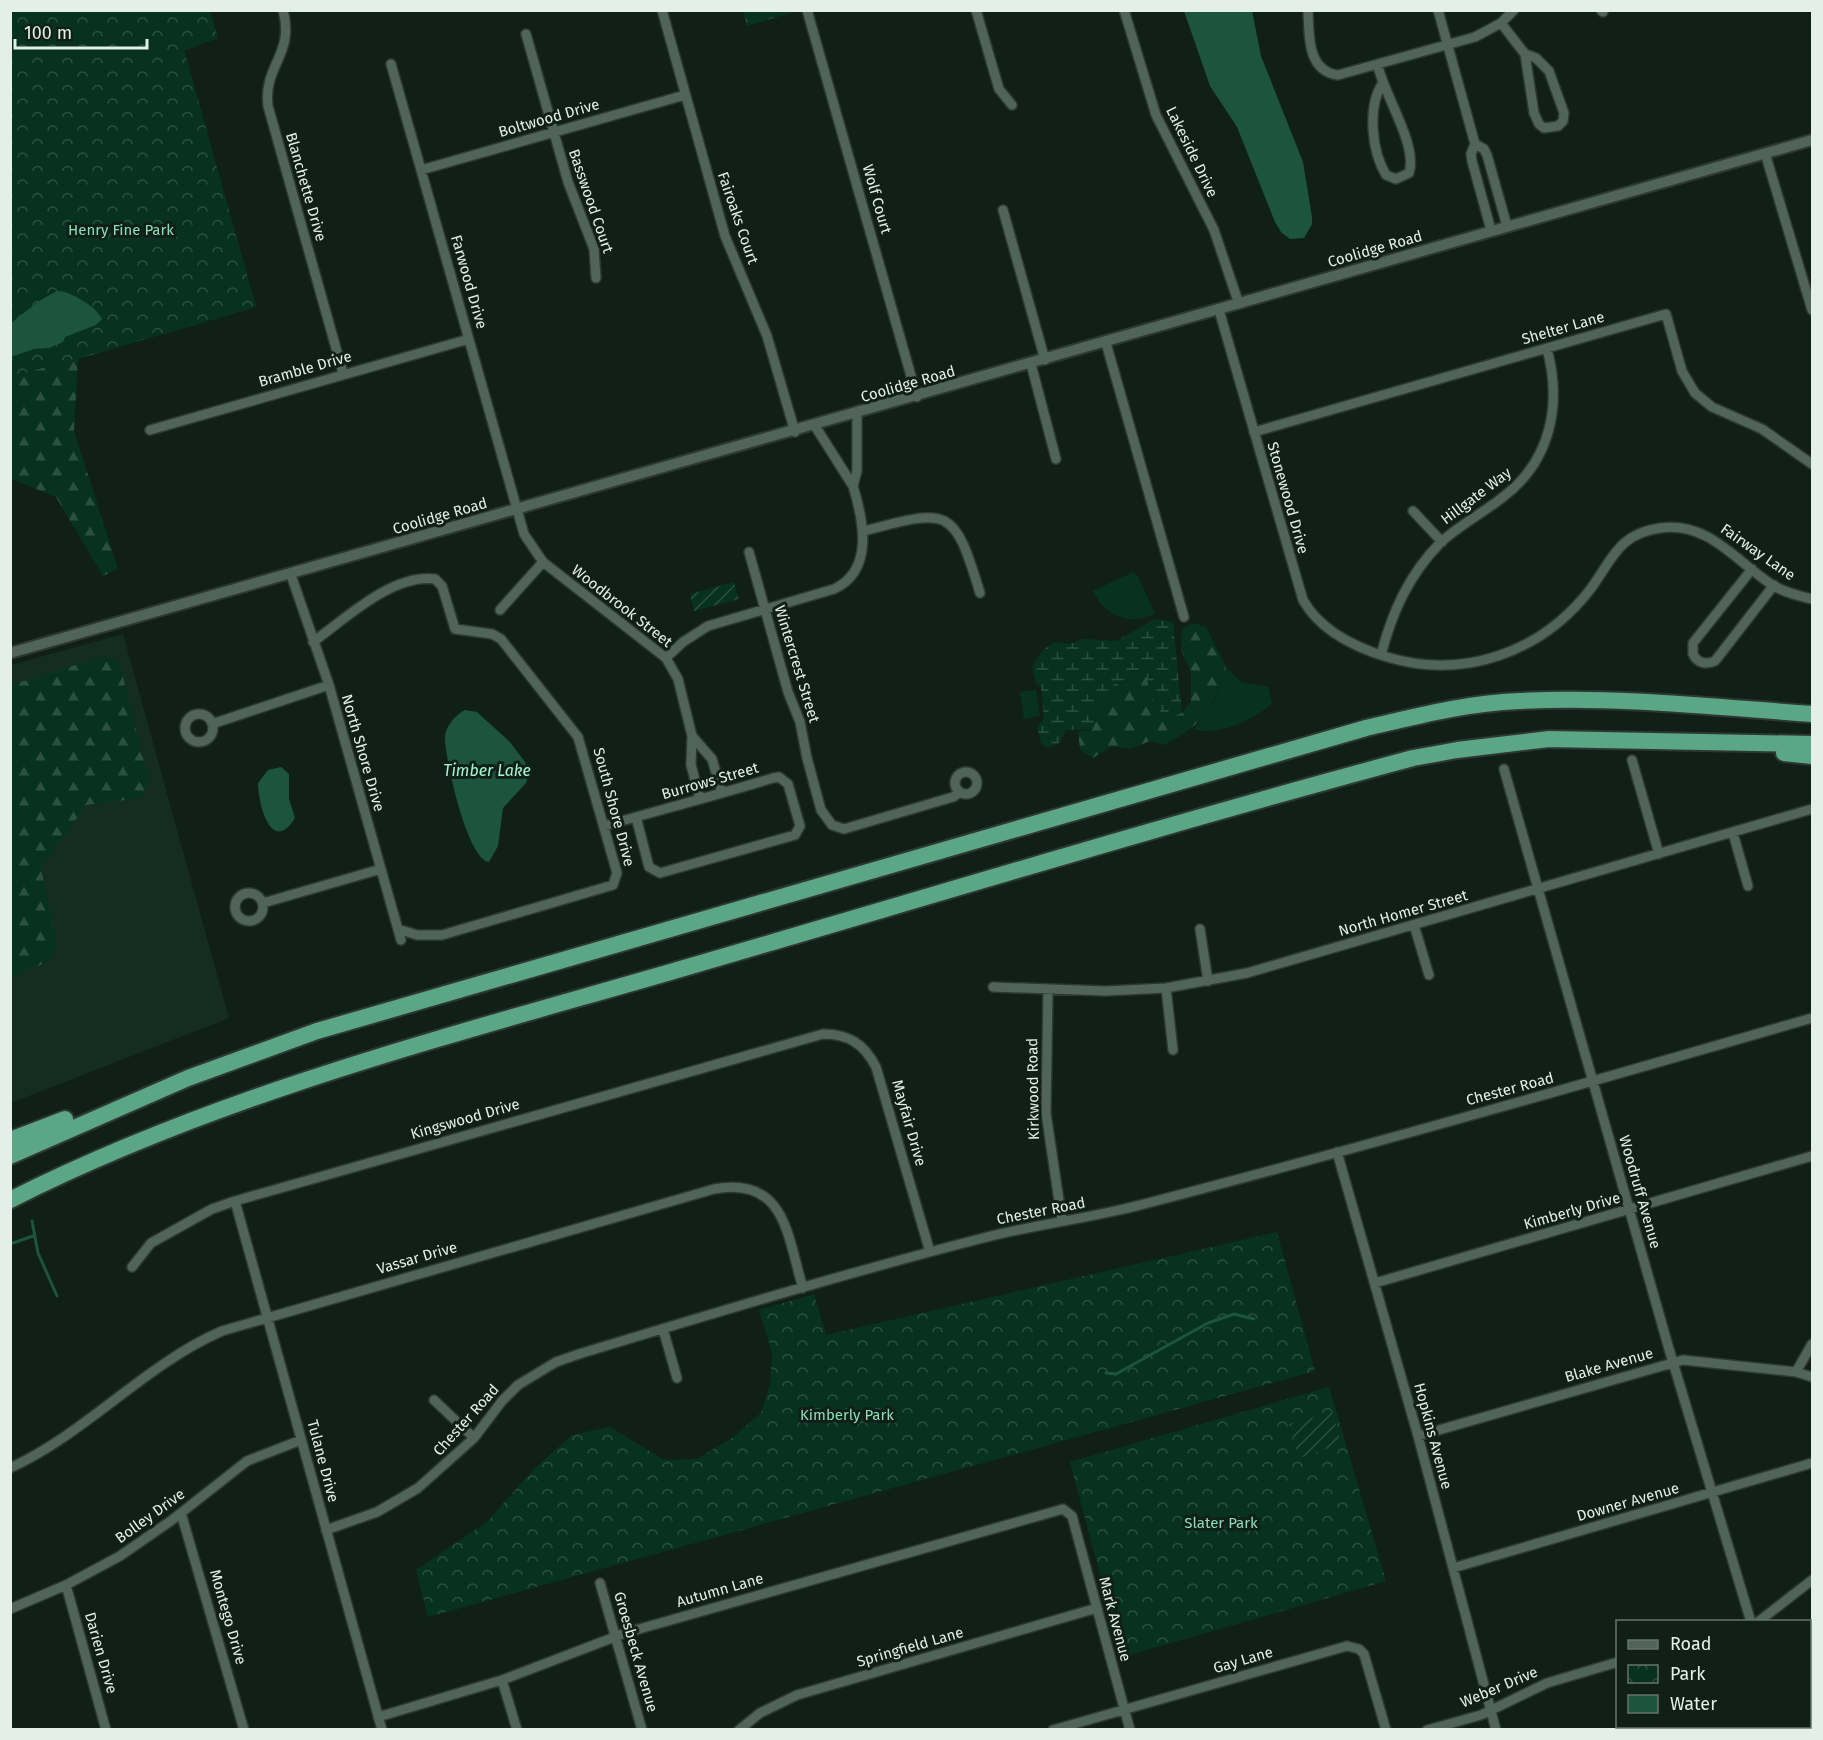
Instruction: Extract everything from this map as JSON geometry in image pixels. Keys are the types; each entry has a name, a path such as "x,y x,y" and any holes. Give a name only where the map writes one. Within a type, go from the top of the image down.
{"highway":[{"path":"10,1156 188,1078 278,1044 392,1009 1376,726 1437,711 1518,701 1575,700 1812,714"},
{"path":"1673,705 1812,703"},
{"path":"1549,739 1751,748 1812,756"},
{"path":"10,1200 105,1156 234,1105 355,1064 1020,869 1413,758 1457,750 1549,739 1812,744"},
{"path":"10,1140 124,1096 188,1078"},
{"path":"10,1210 59,1185 105,1156"}],"street":[{"name":"Blanchette Drive","path":"283,10 286,36 284,49 269,79 268,106 343,374"},
{"name":"Fairoaks Court","path":"662,10 725,236 767,336 795,432"},
{"name":"Wolf Court","path":"807,10 917,397"},
{"path":"976,10 999,89 1012,105"},
{"name":"Lakeside Drive","path":"1124,10 1156,115 1214,230 1239,304"},
{"path":"1308,10 1314,56 1320,69 1338,75 1378,66 1475,37 1501,23 1514,10"},
{"path":"1438,10 1475,144 1471,154 1472,161 1491,230"},
{"path":"1501,23 1525,54 1537,119 1544,128 1558,126 1563,121 1564,113 1555,83 1544,66 1531,55 1525,54"},
{"name":"Basswood Court","path":"526,34 572,196 594,249 596,278"},
{"name":"Farwood Drive","path":"391,64 517,509"},
{"path":"1378,66 1382,84 1389,94 1395,115 1409,145 1409,173 1396,179 1386,175 1377,154 1375,96 1382,84"},
{"name":"Boltwood Drive","path":"421,170 685,95"},
{"name":"Coolidge Road","path":"10,653 795,432 1491,230 1812,140"},
{"path":"1475,144 1484,149 1487,155 1507,226"},
{"path":"1765,153 1812,310"},
{"path":"1003,210 1045,360"},
{"name":"Stonewood Drive","path":"1219,310 1303,600 1315,618 1332,632 1381,655"},
{"name":"Shelter Lane","path":"1254,432 1665,314 1682,371 1695,393 1712,408 1762,429 1812,464"},
{"name":"Bramble Drive","path":"150,430 469,339"},
{"path":"1106,343 1184,618"},
{"name":"Hillgate Way","path":"1381,655 1391,620 1403,593 1419,567 1442,542 1514,489 1537,461 1548,435 1554,404 1554,385 1546,349"},
{"path":"1031,364 1056,459"},
{"path":"853,486 857,471 857,414"},
{"path":"666,658 683,642 708,626 843,585 858,562 864,531 853,486 814,426"},
{"name":"Woodbrook Street","path":"517,509 528,542 543,562 666,658 678,679 692,736 690,757 700,799"},
{"path":"1413,512 1442,542"},
{"path":"864,531 927,516 947,522 960,535 966,547 980,593"},
{"name":"Fairway Lane","path":"1381,655 1403,662 1451,666 1486,661 1515,650 1543,635 1576,606 1609,558 1624,542 1652,530 1677,527 1697,532 1719,542 1774,585 1812,599"},
{"name":"Wintercrest Street","path":"748,552 788,692 800,722 821,810 832,825 844,829 953,797 960,792"},
{"path":"500,610 543,562"},
{"path":"1752,569 1693,643 1693,654 1698,661 1707,663 1715,661 1774,585"},
{"name":"North Shore Drive","path":"291,575 329,685 401,940"},
{"name":"South Shore Drive","path":"314,642 377,594 425,579 435,579 442,586 455,629 492,634 501,639 573,730 581,745 617,873 616,880 610,887 442,935 417,935 398,929"},
{"path":"213,724 329,685"},
{"path":"692,736 708,752 722,793"},
{"path":"690,757 697,749 708,752"},
{"path":"1632,760 1659,854"},
{"name":"Woodruff Avenue","path":"1504,769 1750,1620"},
{"name":"Burrows Street","path":"604,826 636,817 700,799 722,793 782,778 788,784 800,826 795,835 660,873 650,867 636,817"},
{"name":"North Homer Street","path":"993,987 1048,990 1166,987 1208,981 1272,966 1812,809"},
{"path":"1733,833 1748,886"},
{"path":"263,903 381,869"},
{"path":"1414,925 1429,975"},
{"path":"1200,929 1208,981"},
{"path":"1166,987 1173,1050"},
{"name":"Kirkwood Road","path":"1048,990 1046,1113 1062,1221"},
{"name":"Chester Road","path":"326,1530 377,1512 418,1488 474,1438 502,1401 537,1372 579,1353 930,1252 1062,1221 1139,1206 1593,1082 1812,1018"},
{"name":"Kingswood Drive","path":"132,1267 151,1243 212,1209 235,1201 823,1034"},
{"name":"Mayfair Drive","path":"823,1034 850,1038 869,1053 876,1067 930,1252"},
{"name":"Hopkins Avenue","path":"1337,1152 1418,1436 1496,1730"},
{"name":"Kimberly Drive","path":"1375,1283 1812,1156"},
{"name":"Vassar Drive","path":"10,1468 56,1444 95,1417 172,1356 222,1331 267,1316 726,1187 740,1186 757,1191 777,1207 783,1218 803,1288"},
{"name":"Tulane Drive","path":"235,1201 382,1730"},
{"path":"663,1329 677,1378"},
{"path":"1796,1372 1812,1344"},
{"name":"Blake Avenue","path":"1418,1436 1683,1360 1796,1372 1812,1377"},
{"path":"434,1400 474,1438"},
{"name":"Bolley Drive","path":"10,1609 66,1586 120,1556 181,1513 247,1461 301,1440"},
{"name":"Downer Avenue","path":"1453,1568 1812,1463"},
{"name":"Autumn Lane","path":"378,1717 502,1680 615,1637 1057,1509 1068,1511 1072,1516"},
{"name":"Montego Drive","path":"181,1513 244,1730"},
{"name":"Mark Avenue","path":"1072,1516 1130,1730"},
{"path":"1761,1620 1812,1580"},
{"name":"Groesbeck Avenue","path":"600,1583 642,1730"},
{"name":"Darien Drive","path":"66,1586 106,1730"},
{"name":"Springfield Lane","path":"739,1730 760,1713 797,1695 1097,1608"},
{"name":"Gay Lane","path":"1053,1730 1328,1651 1354,1647 1359,1649 1367,1661 1386,1730"},
{"name":"Weber Drive","path":"1427,1730 1491,1710 1536,1687 1616,1662"},
{"path":"502,1680 517,1730"}],"shaded area":[{"path":"123,634 229,1018 11,1103 11,665"}],"green space":[{"name":"Henry Fine Park","path":"20,10 210,11 218,38 184,50 256,307 11,377 10,13"},
{"path":"743,10 797,11 747,26"},
{"name":"Henry Fine Park","path":"10,11 210,11 218,38 184,50 256,307 78,359 74,431 118,569 103,576 56,497 11,479"},
{"path":"1131,573 1137,575 1155,613 1137,619 1119,617 1104,607 1093,591"},
{"path":"734,582 739,599 694,611 690,594"},
{"path":"1154,619 1173,622 1182,713 1165,719 1151,698 1146,673 1135,670 1126,681 1112,685 1096,711 1093,729 1066,730 1059,743 1047,748 1041,743 1037,727 1044,719 1041,687 1036,683 1032,667 1042,651 1054,642 1070,644 1083,639 1117,641"},
{"path":"1193,623 1206,627 1226,667 1206,714 1189,729 1164,745 1150,741 1130,749 1112,746 1093,758 1080,749 1078,732 1093,729 1096,711 1112,685 1126,681 1135,670 1146,673 1151,698 1182,713 1191,701 1191,671 1181,650 1182,629"},
{"path":"105,656 119,661 149,781 141,798 86,805 41,868 57,945 48,962 11,977 11,685"},
{"path":"1226,667 1241,682 1268,687 1272,704 1246,721 1225,729 1204,731 1194,729 1215,701"},
{"path":"1036,690 1040,716 1024,719 1020,692"},
{"name":"Kimberly Park","path":"1277,1232 1315,1371 428,1617 416,1570 488,1521 533,1470 572,1435 610,1427 664,1460 697,1459 732,1438 761,1413 770,1384 772,1352 759,1310 814,1294 826,1335"},
{"name":"Slater Park","path":"1329,1387 1386,1581 1122,1657 1070,1462"},
{"path":"1332,1412 1341,1444 1299,1458 1289,1424"}],"water":[{"path":"1184,11 1252,11 1261,56 1303,162 1312,217 1312,224 1304,238 1290,239 1281,232 1275,222 1237,127 1210,86"},
{"path":"57,291 68,293 82,300 95,309 102,319 96,325 65,337 63,342 49,348 34,349 11,357 11,323 39,301"},
{"name":"Timber Lake","path":"465,710 477,712 510,742 525,762 529,774 526,783 503,808 498,846 489,862 481,857 466,828 446,751 445,735 448,727"},
{"path":"281,767 289,774 289,799 295,818 287,828 279,831 273,829 263,813 258,783 268,770"}],"waterway":[{"path":"32,1221 38,1253 57,1296"},
{"path":"10,1244 33,1236"},
{"path":"1106,1373 1116,1374 1208,1323 1234,1314 1254,1319"}]}
